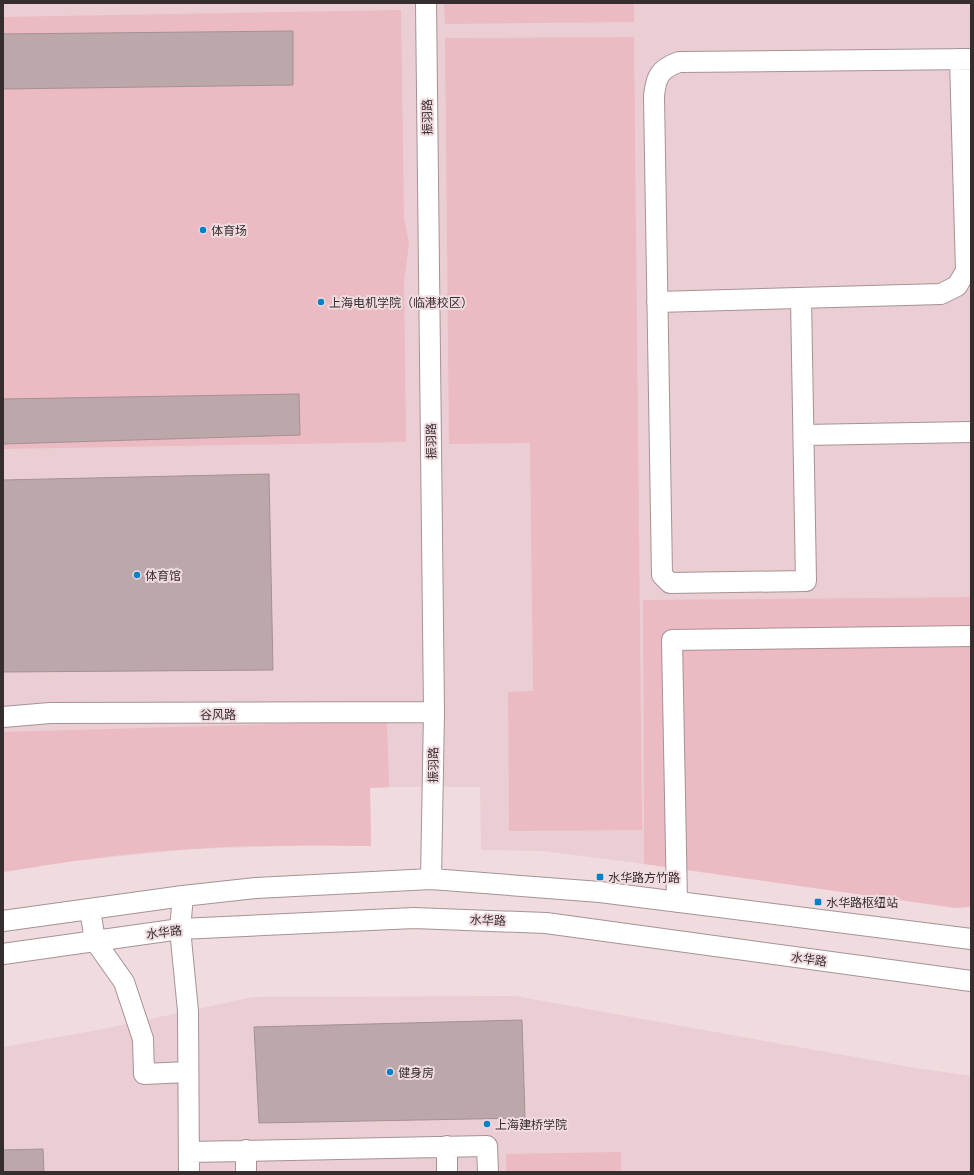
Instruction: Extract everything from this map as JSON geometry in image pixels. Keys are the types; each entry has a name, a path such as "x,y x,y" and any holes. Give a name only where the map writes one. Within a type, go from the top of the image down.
{"street":[{"name":"振羽路","path":"426,3 434,712 431,879"},
{"path":"657,302 941,294 957,286 966,271 966,59 680,62 666,67 656,80 654,96 657,302 662,575 670,583 806,581 801,299"},
{"path":"804,435 971,432"},
{"path":"677,902 672,640 971,636"},
{"name":"谷风路","path":"3,717 50,713 434,712"},
{"path":"3,921 183,896 256,888 431,879 600,892 971,939"},
{"path":"183,896 180,929 188,1011 189,1172"},
{"path":"90,909 95,941 124,982 143,1039 144,1074 188,1072"},
{"name":"水华路","path":"3,954 180,929 414,918 546,923 971,980"},
{"path":"447,1146 447,1172"},
{"path":"189,1152 487,1146 488,1172"},
{"path":"246,1150 246,1172"}],"shaded area":[{"name":"上海电机学院（临港校区）","path":"3,3 971,3 971,597 643,601 644,864 543,851 481,850 480,787 389,787 370,788 371,846 323,845 192,849 74,861 3,872"},
{"path":"444,3 634,3 634,22 445,24"},
{"name":"体育场","path":"401,10 404,218 409,244 404,280 406,442 3,449 3,17"},
{"path":"634,37 642,830 509,831 508,692 533,691 530,443 449,444 445,38"},
{"path":"971,597 971,907 956,908 644,864 643,600"},
{"path":"387,721 389,787 370,788 371,846 304,845 168,850 98,858 3,872 3,732"},
{"name":"上海建桥学院","path":"515,996 910,1067 971,1076 971,1172 3,1172 3,1047 103,1029 253,997"},
{"path":"621,1152 621,1172 506,1172 506,1154"}],"building":[{"path":"293,31 293,85 3,89 3,34"},
{"path":"299,394 300,435 3,444 3,399"},
{"name":"体育馆","path":"269,474 273,670 3,672 3,480"},
{"name":"健身房","path":"522,1020 525,1118 259,1123 254,1027"},
{"path":"43,1149 44,1172 3,1172 3,1150"}],"place":[{"name":"体育场","path":"203,230"},
{"name":"上海电机学院（临港校区）","path":"321,302"},
{"name":"体育馆","path":"137,575"},
{"name":"水华路方竹路","path":"600,877"},
{"name":"水华路枢纽站","path":"818,902"},
{"name":"健身房","path":"390,1072"},
{"name":"上海建桥学院","path":"487,1124"}]}
